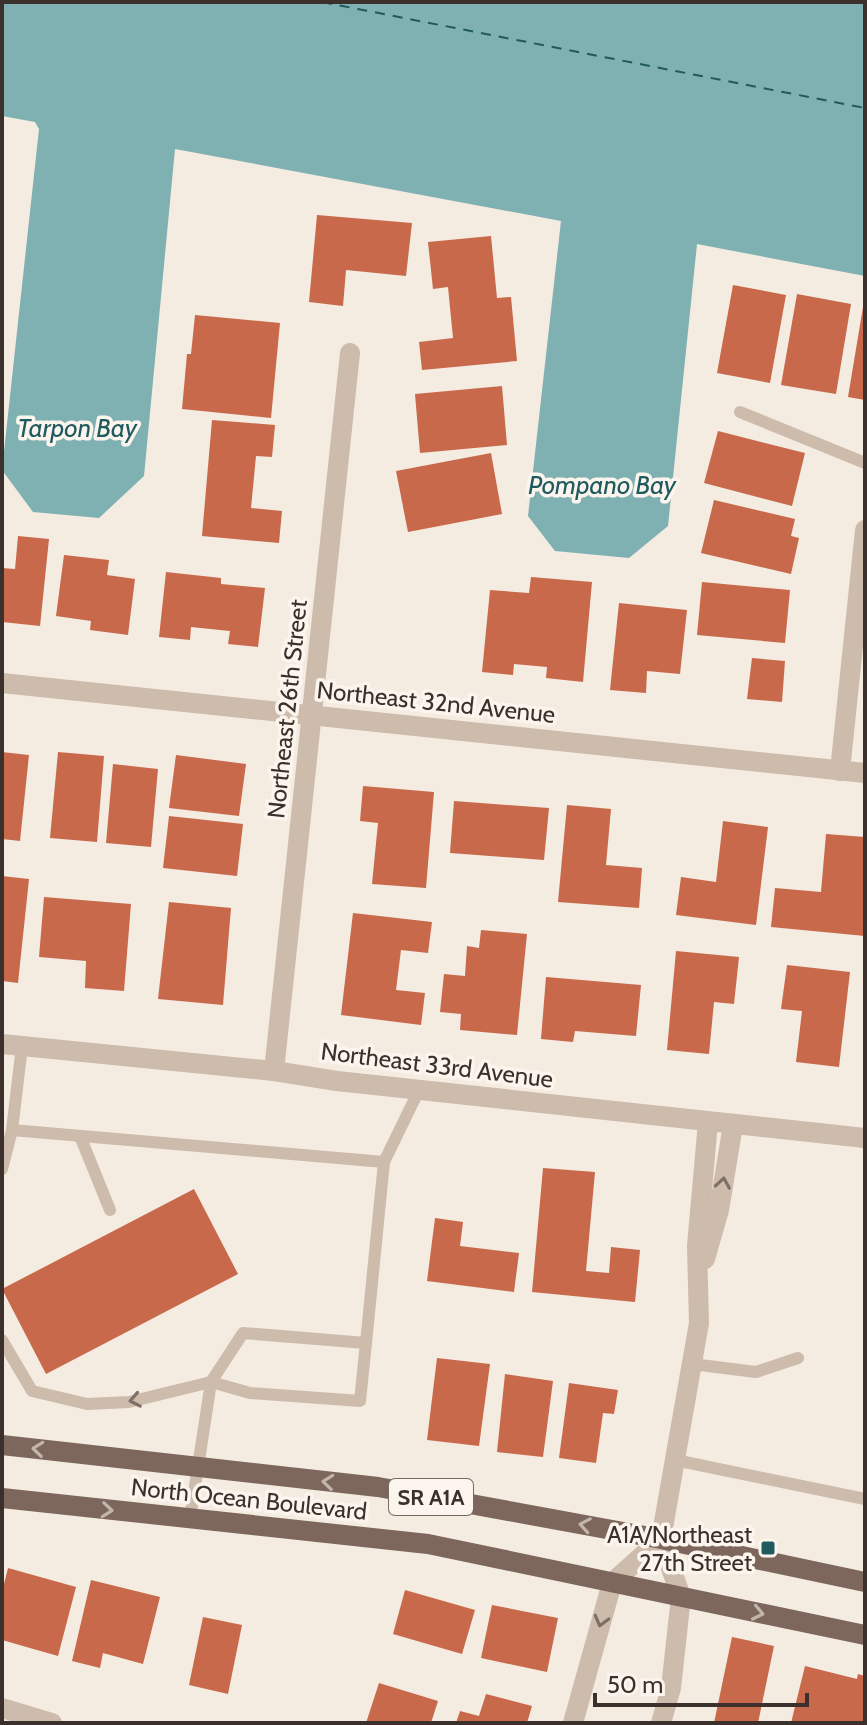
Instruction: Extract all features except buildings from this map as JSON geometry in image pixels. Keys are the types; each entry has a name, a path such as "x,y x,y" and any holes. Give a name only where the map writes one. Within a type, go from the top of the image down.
{"main road":[{"name":"North Ocean Boulevard","path":"2,1445 378,1487 661,1539 865,1582"},
{"name":"North Ocean Boulevard","path":"2,1498 428,1544 865,1635"}],"street":[{"name":"Northeast 26th Street","path":"274,1071 350,353"},
{"path":"840,771 865,530"},
{"name":"Northeast 32nd Avenue","path":"2,683 865,773"},
{"name":"Northeast 33rd Avenue","path":"12,1045 274,1071 337,1081 865,1138"},
{"path":"661,1723 671,1688 681,1597 661,1539 699,1323 697,1246 708,1122"},
{"path":"698,1286 719,1210 733,1125"},
{"path":"573,1723 612,1583 661,1539"},
{"path":"2,1708 52,1723"}],"lane":[{"path":"740,412 865,463"},
{"path":"2,1169 12,1130 12,1045"},
{"path":"2,1340 32,1391 87,1404 129,1402 211,1382 250,1393 360,1401 384,1162 419,1090"},
{"path":"12,1130 384,1162"},
{"path":"80,1136 110,1210"},
{"path":"190,1519 211,1382 243,1333 366,1343"},
{"path":"692,1364 756,1372 798,1358"},
{"path":"675,1460 865,1499"}],"water":[{"path":"2,2 865,2 865,276 697,244 668,526 629,558 555,551 528,516 561,221 175,149 144,476 99,518 33,512 2,470 39,129 35,122 2,116"}],"ferry route":[{"path":"322,2 865,108"}],"place":[{"name":"A1A/Northeast 27th Street","path":"768,1548"}],"water label":[{"name":"Tarpon Bay","path":"77,428"},
{"name":"Pompano Bay","path":"602,485"}]}
